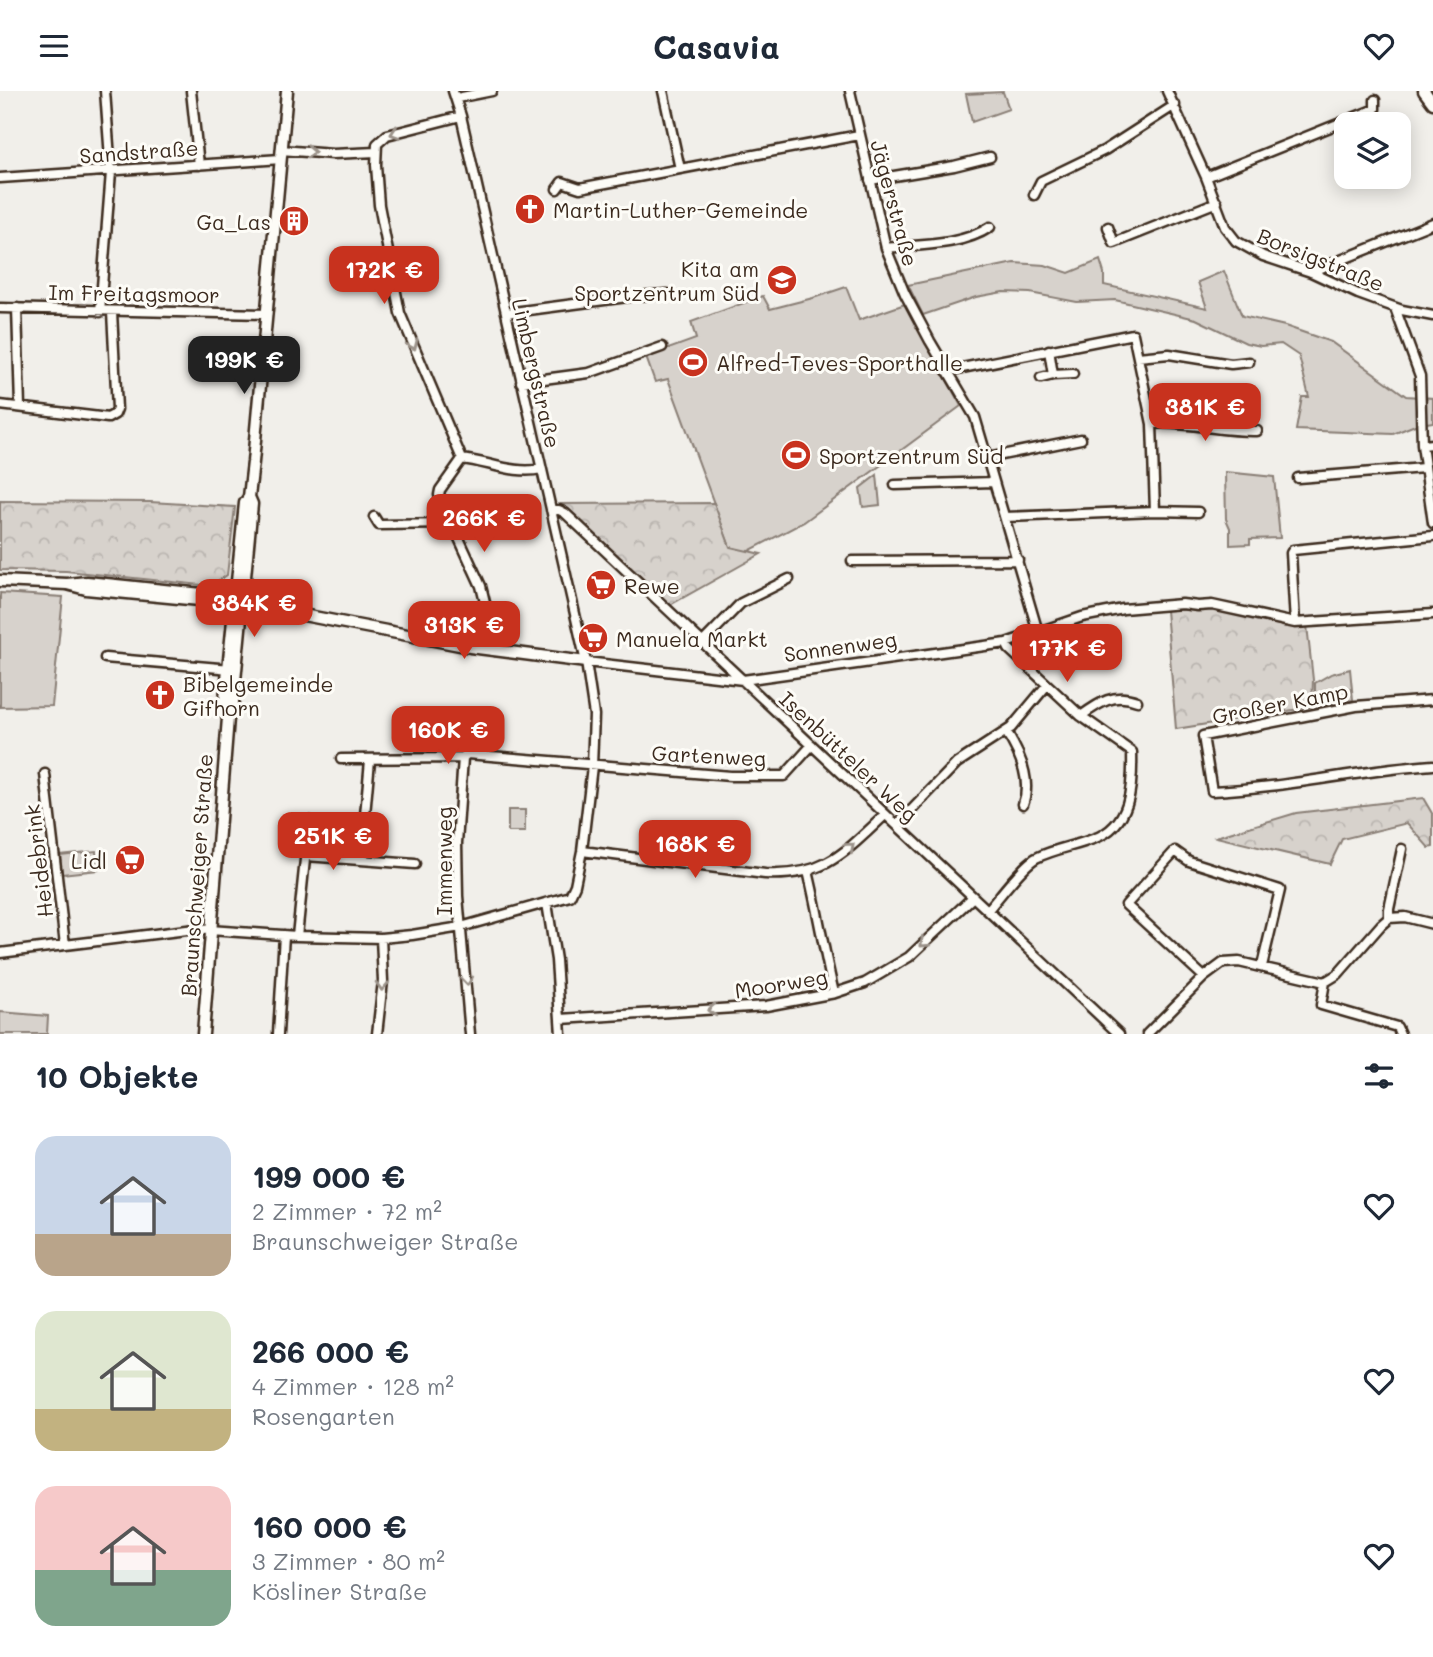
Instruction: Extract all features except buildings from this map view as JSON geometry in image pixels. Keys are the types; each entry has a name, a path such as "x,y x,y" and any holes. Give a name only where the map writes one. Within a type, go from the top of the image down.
{"street":[{"path":"100,311 111,171 105,91"},
{"path":"191,91 199,165"},
{"name":"Braunschweiger Straße","path":"203,1034 228,718 224,710 242,602 245,503 250,497 284,153 287,91"},
{"path":"455,95 492,91"},
{"path":"663,91 680,169"},
{"name":"Jägerstraße","path":"850,91 886,249 905,294 947,371 970,406 1038,632"},
{"name":"Borsigstraße","path":"1167,91 1217,202 1225,227 1236,241 1263,256 1311,272 1358,294 1395,308 1433,316"},
{"path":"1424,91 1433,103"},
{"name":"Limbergstraße","path":"455,95 586,662 594,715 592,766 582,851 575,885 570,896 547,902"},
{"path":"1206,177 1374,109 1375,100"},
{"path":"1034,195 1041,181 1105,150 1175,105"},
{"path":"461,115 387,135 377,144 376,152 381,218 400,313 462,459"},
{"path":"557,189 562,182 580,188 859,135"},
{"name":"Sandstraße","path":"0,177 199,165 284,153 376,152"},
{"path":"870,180 990,157"},
{"path":"1108,227 1114,243 1217,202"},
{"path":"1311,272 1433,223"},
{"path":"886,249 980,234 990,227"},
{"path":"506,313 668,294"},
{"name":"Im Freitagsmoor","path":"0,308 267,313"},
{"path":"17,308 20,407"},
{"path":"1395,308 1420,376 1424,468 1433,523"},
{"path":"0,405 108,418 115,414 112,312"},
{"path":"947,371 1133,334 1152,424 1154,511"},
{"path":"521,382 589,373 662,347"},
{"path":"1049,350 1053,375"},
{"path":"1138,357 1169,354 1231,364 1249,362"},
{"path":"1041,378 1073,374"},
{"path":"1152,424 1257,431"},
{"path":"987,458 1081,439"},
{"path":"1422,445 1433,444"},
{"path":"462,459 523,471 541,469"},
{"path":"462,459 440,490 441,501 481,586 494,639 494,650"},
{"path":"1298,478 1424,468"},
{"path":"895,485 993,482"},
{"name":"Isenbütteler Weg","path":"551,510 565,513 1119,1034"},
{"path":"1005,517 1154,511 1198,512"},
{"path":"374,517 379,525 453,524"},
{"path":"1295,623 1293,550 1433,537"},
{"path":"852,561 1018,560"},
{"path":"703,642 741,603 789,579"},
{"name":"Sonnenweg","path":"0,581 66,584 86,589 242,602 494,650 743,680 1006,643 1082,617 1122,608 1212,605 1295,623 1433,614"},
{"path":"988,909 1033,859 1108,832 1123,815 1133,783 1132,752 1081,716 1009,649 1006,643"},
{"path":"105,658 232,669"},
{"path":"897,825 957,763 1006,732 1030,708 1047,685"},
{"path":"1081,716 1105,699 1126,697 1137,701"},
{"name":"Großer Kamp","path":"1433,700 1356,706 1203,736 1212,791 1247,790 1433,765"},
{"path":"1006,732 1014,744 1024,773 1027,788 1023,804"},
{"name":"Gartenweg","path":"592,766 730,776 784,776 812,745"},
{"path":"341,759 463,758 472,752 592,766"},
{"name":"Immenweg","path":"463,758 457,843 470,1034"},
{"path":"361,859 370,760"},
{"name":"Heidebrink","path":"45,774 65,945"},
{"path":"582,851 765,873 808,871 837,858 886,815"},
{"path":"297,936 309,821"},
{"path":"1389,918 1402,849"},
{"path":"1203,977 1126,905 1175,851 1189,861 1280,890 1262,966"},
{"path":"306,856 415,864"},
{"path":"808,871 822,929 821,943 834,993"},
{"name":"Moorweg","path":"561,1019 766,1006 834,993 865,983 909,957 973,897"},
{"path":"0,953 195,929 381,938 461,927 547,902 556,960 561,1034"},
{"path":"1147,1034 1203,977 1223,963 1240,962 1262,966 1325,982 1338,974 1389,918 1405,916 1433,924"},
{"path":"278,1034 284,935"},
{"path":"377,1034 383,981 381,938"},
{"path":"1325,982 1321,1005 1397,1027 1400,1034"}],"green space":[{"path":"1003,92 1009,109 972,122 966,94"},
{"path":"1100,260 1104,285 1207,308 1198,282 1224,271 1242,316 1285,326 1331,342 1406,396 1433,398 1433,422 1415,425 1393,434 1296,430 1302,397 1309,397 1299,356 1281,344 1261,346 1246,343 1196,319 1115,300 1077,302 1030,293 1003,292 976,297 923,315 908,285 1014,263 1045,265 1069,273"},
{"name":"Sportzentrum Süd","path":"846,287 859,320 905,304 961,406 804,522 747,552 730,547 668,379 655,382 646,357 696,339 691,322 763,296 770,309"},
{"path":"1225,472 1274,477 1280,538 1250,539 1250,544 1230,545 1230,528 1226,519"},
{"path":"877,475 880,505 863,507 860,488"},
{"path":"0,501 150,502 235,507 227,575 211,586 66,571 0,570"},
{"path":"714,503 730,547 761,554 670,605 562,504"},
{"path":"0,593 63,597 52,706 0,707"},
{"path":"1166,610 1227,610 1285,627 1307,625 1313,680 1312,707 1176,729"},
{"path":"1350,669 1353,700 1315,706 1315,683 1331,674"},
{"path":"1423,798 1433,815 1433,847 1429,848 1407,823 1342,839 1330,864 1216,837 1296,813"},
{"path":"508,810 525,810 525,832 508,832"},
{"path":"96,851 98,870 62,874 60,855"},
{"path":"0,1012 48,1016 47,1034 0,1034"}],"place":[{"name":"Martin-Luther-Gemeinde","path":"530,209"},
{"name":"Ga_Las","path":"294,221"},
{"name":"Kita am Sportzentrum Süd","path":"782,280"},
{"name":"Alfred-Teves-Sporthalle","path":"693,362"},
{"name":"Sportzentrum Süd","path":"796,455"},
{"name":"Rewe","path":"601,585"},
{"name":"Manuela Markt","path":"593,638"},
{"name":"Bibelgemeinde Gifhorn","path":"160,695"},
{"name":"Lidl","path":"130,860"}]}
